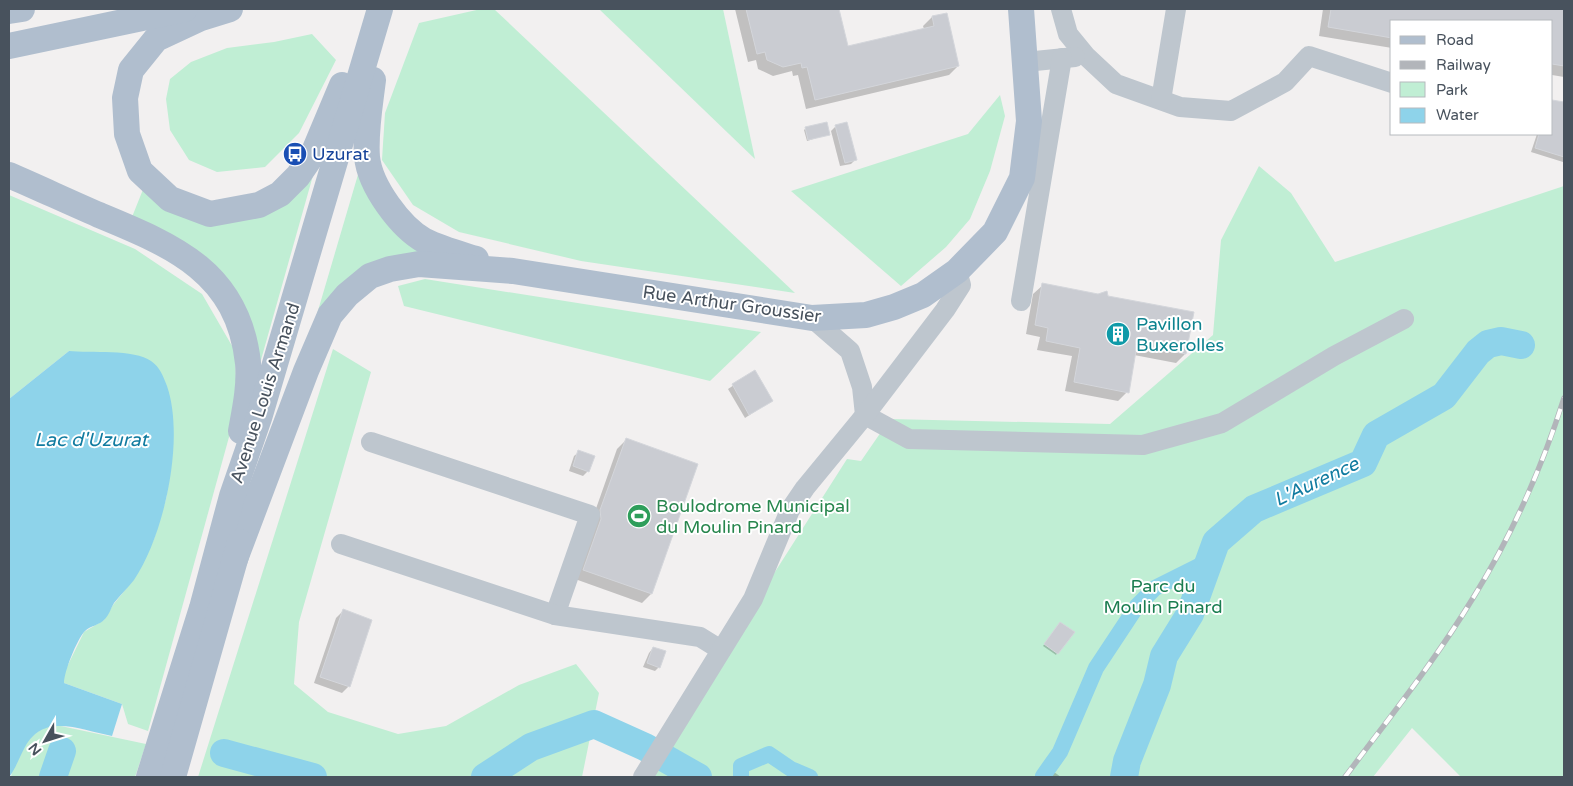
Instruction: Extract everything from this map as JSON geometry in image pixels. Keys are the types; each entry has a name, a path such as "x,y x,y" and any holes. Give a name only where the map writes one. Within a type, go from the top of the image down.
{"main road":[{"path":"9,12 22,9"},
{"path":"9,46 185,9"},
{"path":"230,9 201,18 156,40 131,70 125,98 127,134 140,171 170,199 210,214 259,205 280,194 298,176 313,154 332,113 370,9"},
{"name":"Avenue Louis Armand","path":"149,777 202,608 232,496 259,418 380,9"},
{"path":"395,9 374,77 368,123 367,159 378,191 399,219 425,241 513,271"},
{"name":"Rue Arthur Groussier","path":"513,271 812,318 866,315 894,307 923,295 957,271 995,232 1022,178 1029,121 1021,9"},
{"name":"Avenue Louis Armand","path":"173,777 236,559 283,382 315,284 374,77"},
{"path":"9,175 177,250 202,269 221,290 234,313 243,337 248,364 248,388 232,496"},
{"path":"236,559 306,372 330,316 346,296 370,276 390,269 419,264 513,271"}],"street":[{"path":"1061,9 1068,34 1086,56 1116,84 1180,107 1231,111 1285,82 1309,56 1390,82"},
{"path":"1161,100 1176,9"},
{"path":"1025,62 1086,56"},
{"path":"1021,301 1062,58"},
{"path":"645,775 753,599 790,510 805,488 865,415 945,310 961,285 957,271"},
{"path":"812,318 850,351 862,387 865,415"},
{"path":"865,415 909,439 1143,445 1222,423 1334,356 1404,319"},
{"path":"371,442 590,515 555,615"},
{"path":"340,544 555,615 700,637 721,650"}],"green space":[{"path":"481,9 494,9 795,293 581,261 459,232 413,205 382,160 385,113 419,23"},
{"path":"599,9 723,9 755,159"},
{"path":"312,34 336,60 299,133 265,167 217,172 189,160 170,130 166,99 170,79 191,62 227,48 274,42"},
{"path":"1000,95 1005,116 990,171 970,219 946,247 901,286 791,191 968,134"},
{"path":"362,161 438,257 389,260 307,348"},
{"name":"Parc du Moulin Pinard","path":"1259,166 1291,193 1335,262 1564,186 1564,777 1461,777 1412,728 1373,777 644,777 847,459 861,461 890,419 1110,424 1213,335 1221,240"},
{"path":"314,172 257,374 238,308 130,222 144,187 208,221"},
{"path":"9,195 135,249 202,294 235,351 237,408 148,731 128,724 122,704 64,683 64,673 84,632 104,620 113,605 134,579 154,539 166,499 171,468 69,351 9,399"},
{"path":"425,279 761,332 710,381 404,306 398,286"},
{"path":"333,349 371,372 299,622 294,684 328,712 398,734 446,726 519,685 576,664 599,693 582,777 198,777"},
{"path":"56,725 146,744 135,777 11,777 21,751 32,736 47,727"}],"water":[{"name":"Lac d'Uzurat","path":"69,351 123,353 144,357 154,363 163,375 172,407 174,432 173,458 163,512 145,561 134,580 114,603 103,621 87,629 82,635 66,671 64,683 122,704 112,736 64,726 42,730 33,736 25,747 9,777 9,399"}],"building":[{"path":"746,9 839,9 848,46 934,26 932,16 947,13 959,66 815,100 807,67 802,68 801,63 783,67 767,60 765,52 757,54"},
{"path":"1331,9 1564,9 1564,66 1553,64 1553,20 1390,20 1390,38 1328,27"},
{"path":"1553,100 1564,102 1564,157 1535,148 1539,135 1553,135"},
{"path":"827,122 830,135 808,140 805,127"},
{"path":"847,122 857,160 845,163 835,125"},
{"name":"Pavillon Buxerolles","path":"1042,283 1098,294 1107,291 1108,296 1194,312 1186,354 1137,345 1129,393 1074,382 1080,348 1046,341 1048,328 1035,325"},
{"path":"755,370 773,401 749,415 732,384"},
{"name":"Boulodrome Municipal du Moulin Pinard","path":"626,438 698,464 652,594 583,570 601,519 600,510"},
{"path":"578,450 595,456 589,472 573,466"},
{"path":"343,609 372,620 350,687 320,677"},
{"path":"1060,622 1075,632 1058,654 1044,644"},
{"path":"653,647 666,651 660,668 647,663"}],"waterway":[{"name":"L'Aurence","path":"1124,777 1127,761 1157,685 1164,656 1190,614 1216,542 1254,509 1363,463 1376,435 1444,396 1478,352 1488,344 1501,341 1521,345"},
{"name":"L'Aurence","path":"1043,776 1060,752 1096,668 1137,606 1155,588 1207,562"},
{"name":"L'Aurence","path":"485,777 531,747 594,724 645,747 698,777"},
{"name":"L'Aurence","path":"53,777 62,751"},
{"name":"L'Aurence","path":"224,753 313,777"},
{"name":"L'Aurence","path":"741,777 741,766 769,754 791,769 810,777"}],"railway":[{"path":"1345,777 1427,667 1458,621 1501,550 1536,475 1564,398"}],"place":[{"name":"Uzurat","path":"295,154"},
{"name":"Pavillon Buxerolles","path":"1118,334"},
{"name":"Boulodrome Municipal du Moulin Pinard","path":"639,516"}]}
